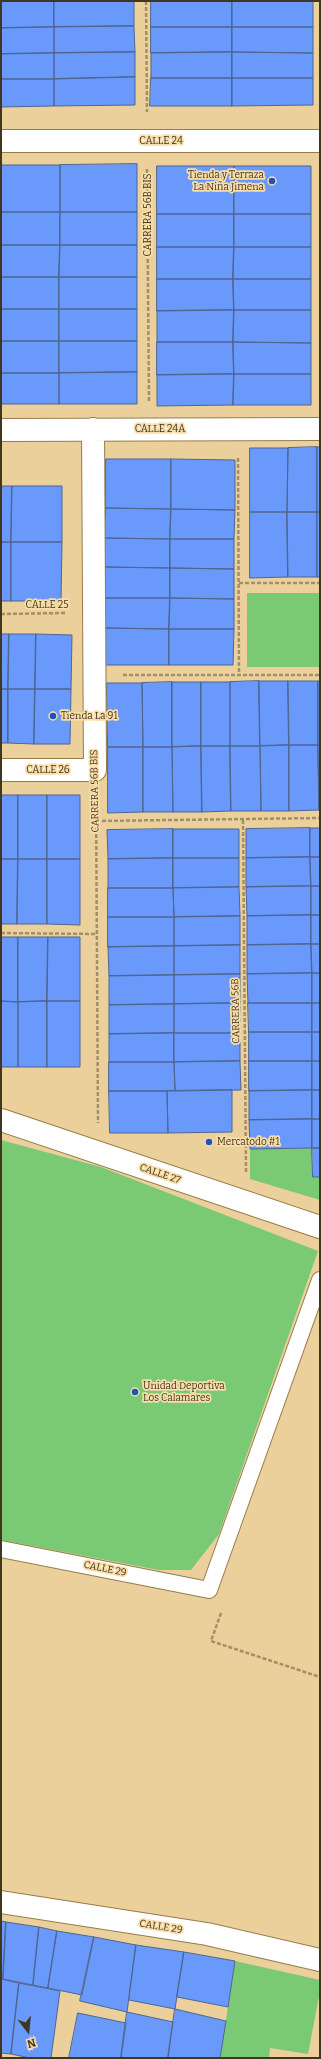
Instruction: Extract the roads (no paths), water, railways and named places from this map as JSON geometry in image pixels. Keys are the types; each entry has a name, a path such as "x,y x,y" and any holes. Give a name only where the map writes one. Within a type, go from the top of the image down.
{"street":[{"name":"CALLE 24","path":"1,141 320,141"},
{"name":"CARRERA 56B BIS","path":"93,429 95,770"},
{"name":"CALLE 24A","path":"1,430 320,429"},
{"name":"CALLE 26","path":"1,770 95,770"},
{"name":"CALLE 27","path":"1,1120 320,1227"},
{"name":"CALLE 29","path":"1,1902 207,1934 320,1960"}],"lane":[{"name":"CALLE 29","path":"1,1548 209,1590 320,1280"}],"place":[{"name":"Tienda y Terraza La Niña Jimena","path":"272,181"},
{"name":"Tienda La 91","path":"53,716"},
{"name":"Mercatodo #1","path":"209,1142"},
{"name":"Unidad Deportiva Los Calamares","path":"135,1392"}]}
